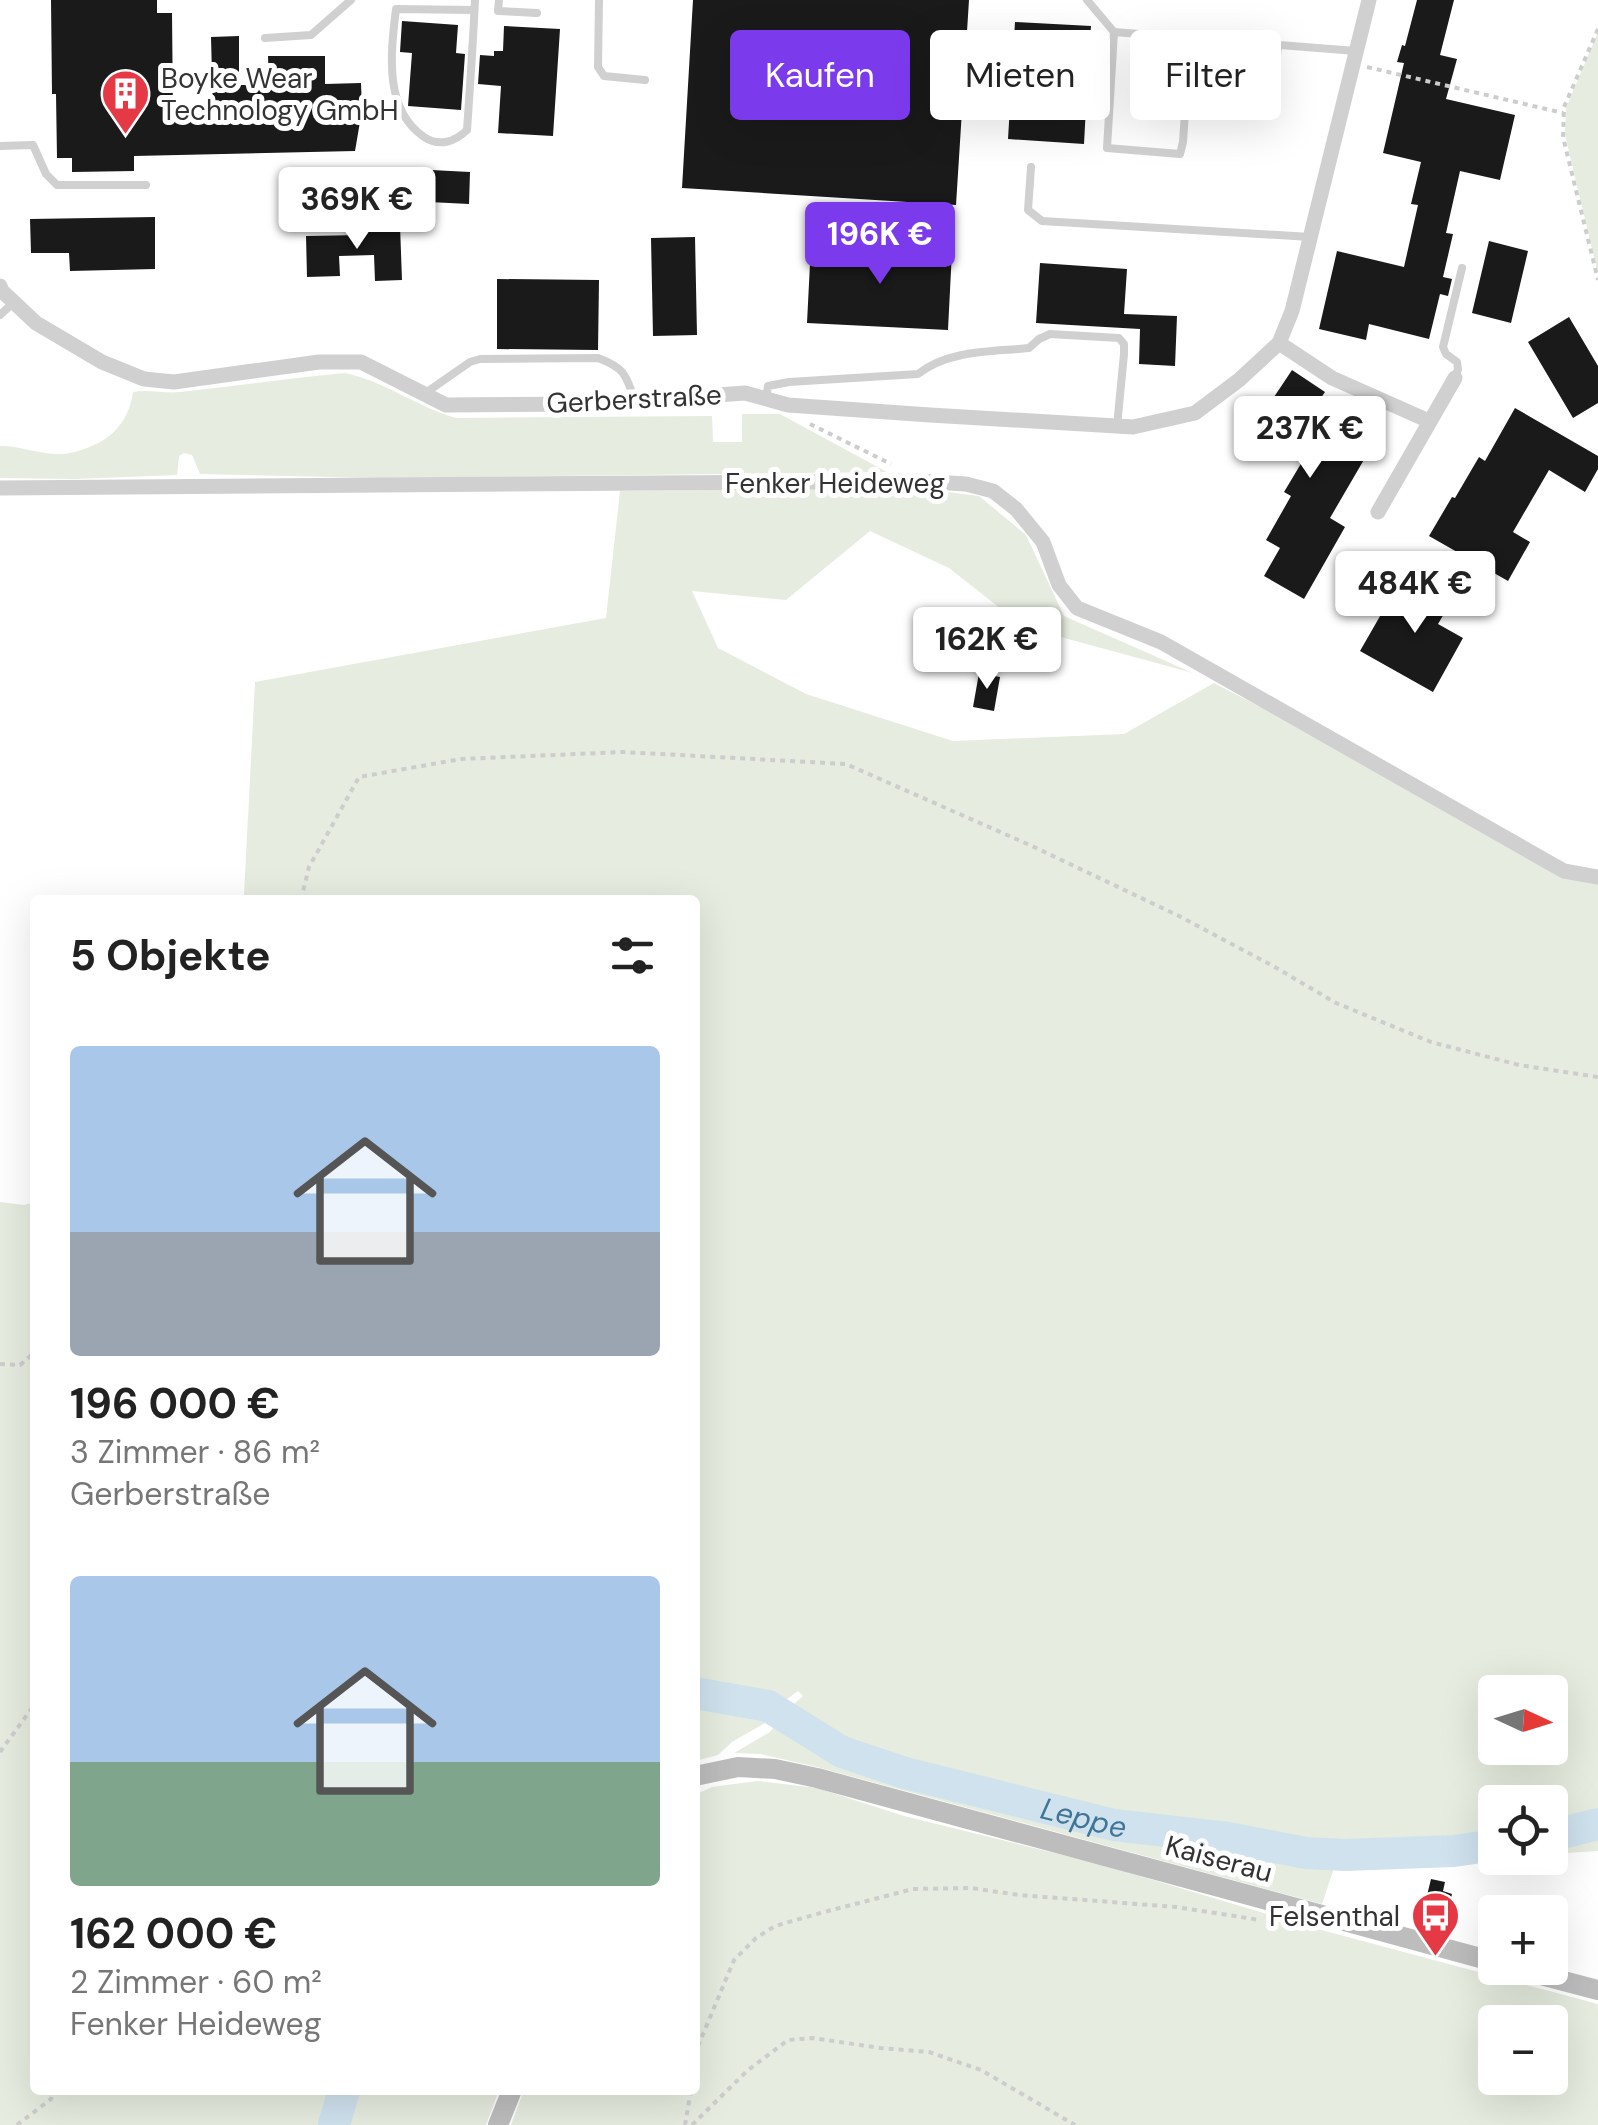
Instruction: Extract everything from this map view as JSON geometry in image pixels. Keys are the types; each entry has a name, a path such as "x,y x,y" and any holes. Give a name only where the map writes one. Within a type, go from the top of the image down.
{"main road":[{"name":"Kaiserau","path":"700,1775 738,1767 817,1778 1478,1957"},
{"path":"1568,1982 1598,1990"},
{"path":"498,2125 510,2095"}],"street":[{"name":"Gerberstraße","path":"0,286 36,323 102,362 144,379 174,382 319,362 361,362 446,404 594,404 745,393 788,404 1133,427 1195,414 1280,342 1292,311 1369,0"},
{"path":"1280,342 1332,378 1428,421"},
{"path":"1378,512 1455,378"},
{"name":"Fenker Heideweg","path":"0,488 966,484 992,491 1016,509 1044,542 1059,585 1077,608 1161,642 1564,871 1598,877"}],"lane":[{"path":"265,38 311,35 350,0"},
{"path":"499,0 498,11 537,13"},
{"path":"599,0 598,67 604,76 645,80"},
{"path":"1086,0 1114,32 1130,33"},
{"path":"474,5 467,130 456,140 432,142 416,131 395,95 392,68 396,9 474,5"},
{"path":"1114,32 1107,148 1180,154 1184,120"},
{"path":"1281,46 1355,58"},
{"path":"0,146 33,145 46,174 57,185 146,186"},
{"path":"1031,167 1028,210 1042,221 1310,237"},
{"path":"1455,378 1457,362 1446,354 1443,346 1462,268"},
{"path":"0,314 14,302"},
{"path":"766,398 768,386 918,374 945,358 1029,348 1050,334 1119,338 1124,354 1117,426"},
{"path":"424,394 480,359 598,358 624,372 634,401"}],"path":[{"path":"1598,29 1564,108 1564,136 1598,280"},
{"path":"1355,58 1564,113"},
{"path":"798,418 886,460 916,482"},
{"path":"301,895 309,867 359,777 461,759 623,752 846,764 1163,908 1336,1003 1431,1042 1520,1065 1598,1077"},
{"path":"0,1364 20,1365 30,1356"},
{"path":"0,1752 30,1711"},
{"path":"700,2041 734,1960 756,1938 774,1926 913,1889 970,1888 1273,1919"},
{"path":"689,2125 748,2070 788,2040 813,2038 930,2052 981,2070 1075,2125"},
{"path":"17,2125 53,2095"},
{"path":"689,2125 691,2095"}],"shaded area":[{"path":"1598,32 1598,274 1565,135 1566,108"},
{"path":"345,373 456,418 712,416 713,442 742,442 742,414 780,414 887,472 377,478 200,474 192,455 184,453 179,456 177,475 0,478 0,446 58,454 89,447 108,437 122,423 133,392 180,392"},
{"path":"915,488 979,496 1026,535 1064,616 1193,673 1024,627 949,568 870,531 786,600 692,591 718,648 806,694 953,741 1124,734 1214,683 1598,882 1598,1851 1568,1853 1568,1785 1478,1785 1478,1858 1334,1868 1322,1904 817,1767 760,1754 734,1753 770,1732 803,1696 798,1691 775,1708 765,1723 718,1755 700,1760 700,895 244,895 255,682 606,618 620,491"},
{"path":"0,1202 30,1203 30,2095 497,2095 486,2125 0,2125"},
{"path":"757,1781 817,1788 904,1816 1103,1865 1478,1972 1478,1985 1527,1985 1598,2004 1598,2125 511,2125 522,2095 700,2095 700,1793 712,1787"}],"building":[{"path":"51,0 157,0 157,13 172,13 173,115 213,115 211,37 239,36 239,85 269,85 268,56 325,56 325,84 361,83 362,110 355,151 134,156 134,171 72,172 72,158 57,158"},
{"path":"693,0 969,0 967,30 930,30 930,120 961,120 956,205 682,188"},
{"path":"1417,0 1454,0 1440,55 1457,59 1446,99 1515,115 1500,180 1460,171 1446,233 1453,234 1443,277 1452,279 1448,296 1440,294 1429,339 1369,324 1366,340 1319,329 1337,251 1404,267 1418,205 1411,204 1421,162 1383,153 1404,63 1397,62"},
{"path":"402,21 458,25 456,53 465,54 461,110 408,106 412,53 400,52"},
{"path":"1015,22 1091,26 1091,30 1015,30"},
{"path":"504,26 560,29 553,136 498,133 501,86 478,84 480,55 494,56 494,51 503,51"},
{"path":"1009,120 1085,120 1084,144 1008,139"},
{"path":"431,170 470,172 469,204 429,202"},
{"path":"155,217 155,269 70,271 69,253 31,253 30,219"},
{"path":"400,225 402,280 375,281 374,255 339,256 340,276 307,277 306,236 362,235 362,227"},
{"path":"695,237 697,335 653,336 651,238"},
{"path":"1489,241 1528,251 1511,323 1472,313"},
{"path":"811,244 952,251 948,330 807,323"},
{"path":"1040,263 1127,269 1124,314 1177,316 1175,366 1139,364 1140,329 1036,323"},
{"path":"497,279 599,280 598,350 497,349"},
{"path":"1569,317 1598,366 1598,403 1573,418 1528,342"},
{"path":"1292,370 1325,392 1316,405 1376,439 1330,518 1345,527 1304,599 1264,576 1280,548 1266,540 1291,496 1284,492 1302,462 1266,439 1274,427 1260,418"},
{"path":"1515,408 1598,456 1598,469 1585,492 1549,470 1513,532 1530,542 1508,581 1429,536 1479,457 1485,461"},
{"path":"1421,576 1455,595 1438,624 1463,638 1433,692 1360,651 1391,597 1405,605"},
{"path":"979,673 1000,677 994,711 973,707"},
{"path":"1431,1879 1445,1882 1443,1891 1452,1894 1446,1917 1423,1912"}],"waterway":[{"name":"Leppe","path":"700,1694 768,1706 842,1752 905,1773 1114,1825 1228,1838 1306,1853 1345,1855 1478,1847"},
{"name":"Leppe","path":"1568,1832 1598,1824"},
{"name":"Leppe","path":"334,2125 343,2095"}],"place":[{"name":"Boyke Wear Technology GmbH","path":"126,136"},
{"name":"Felsenthal","path":"1435,1958"}]}
